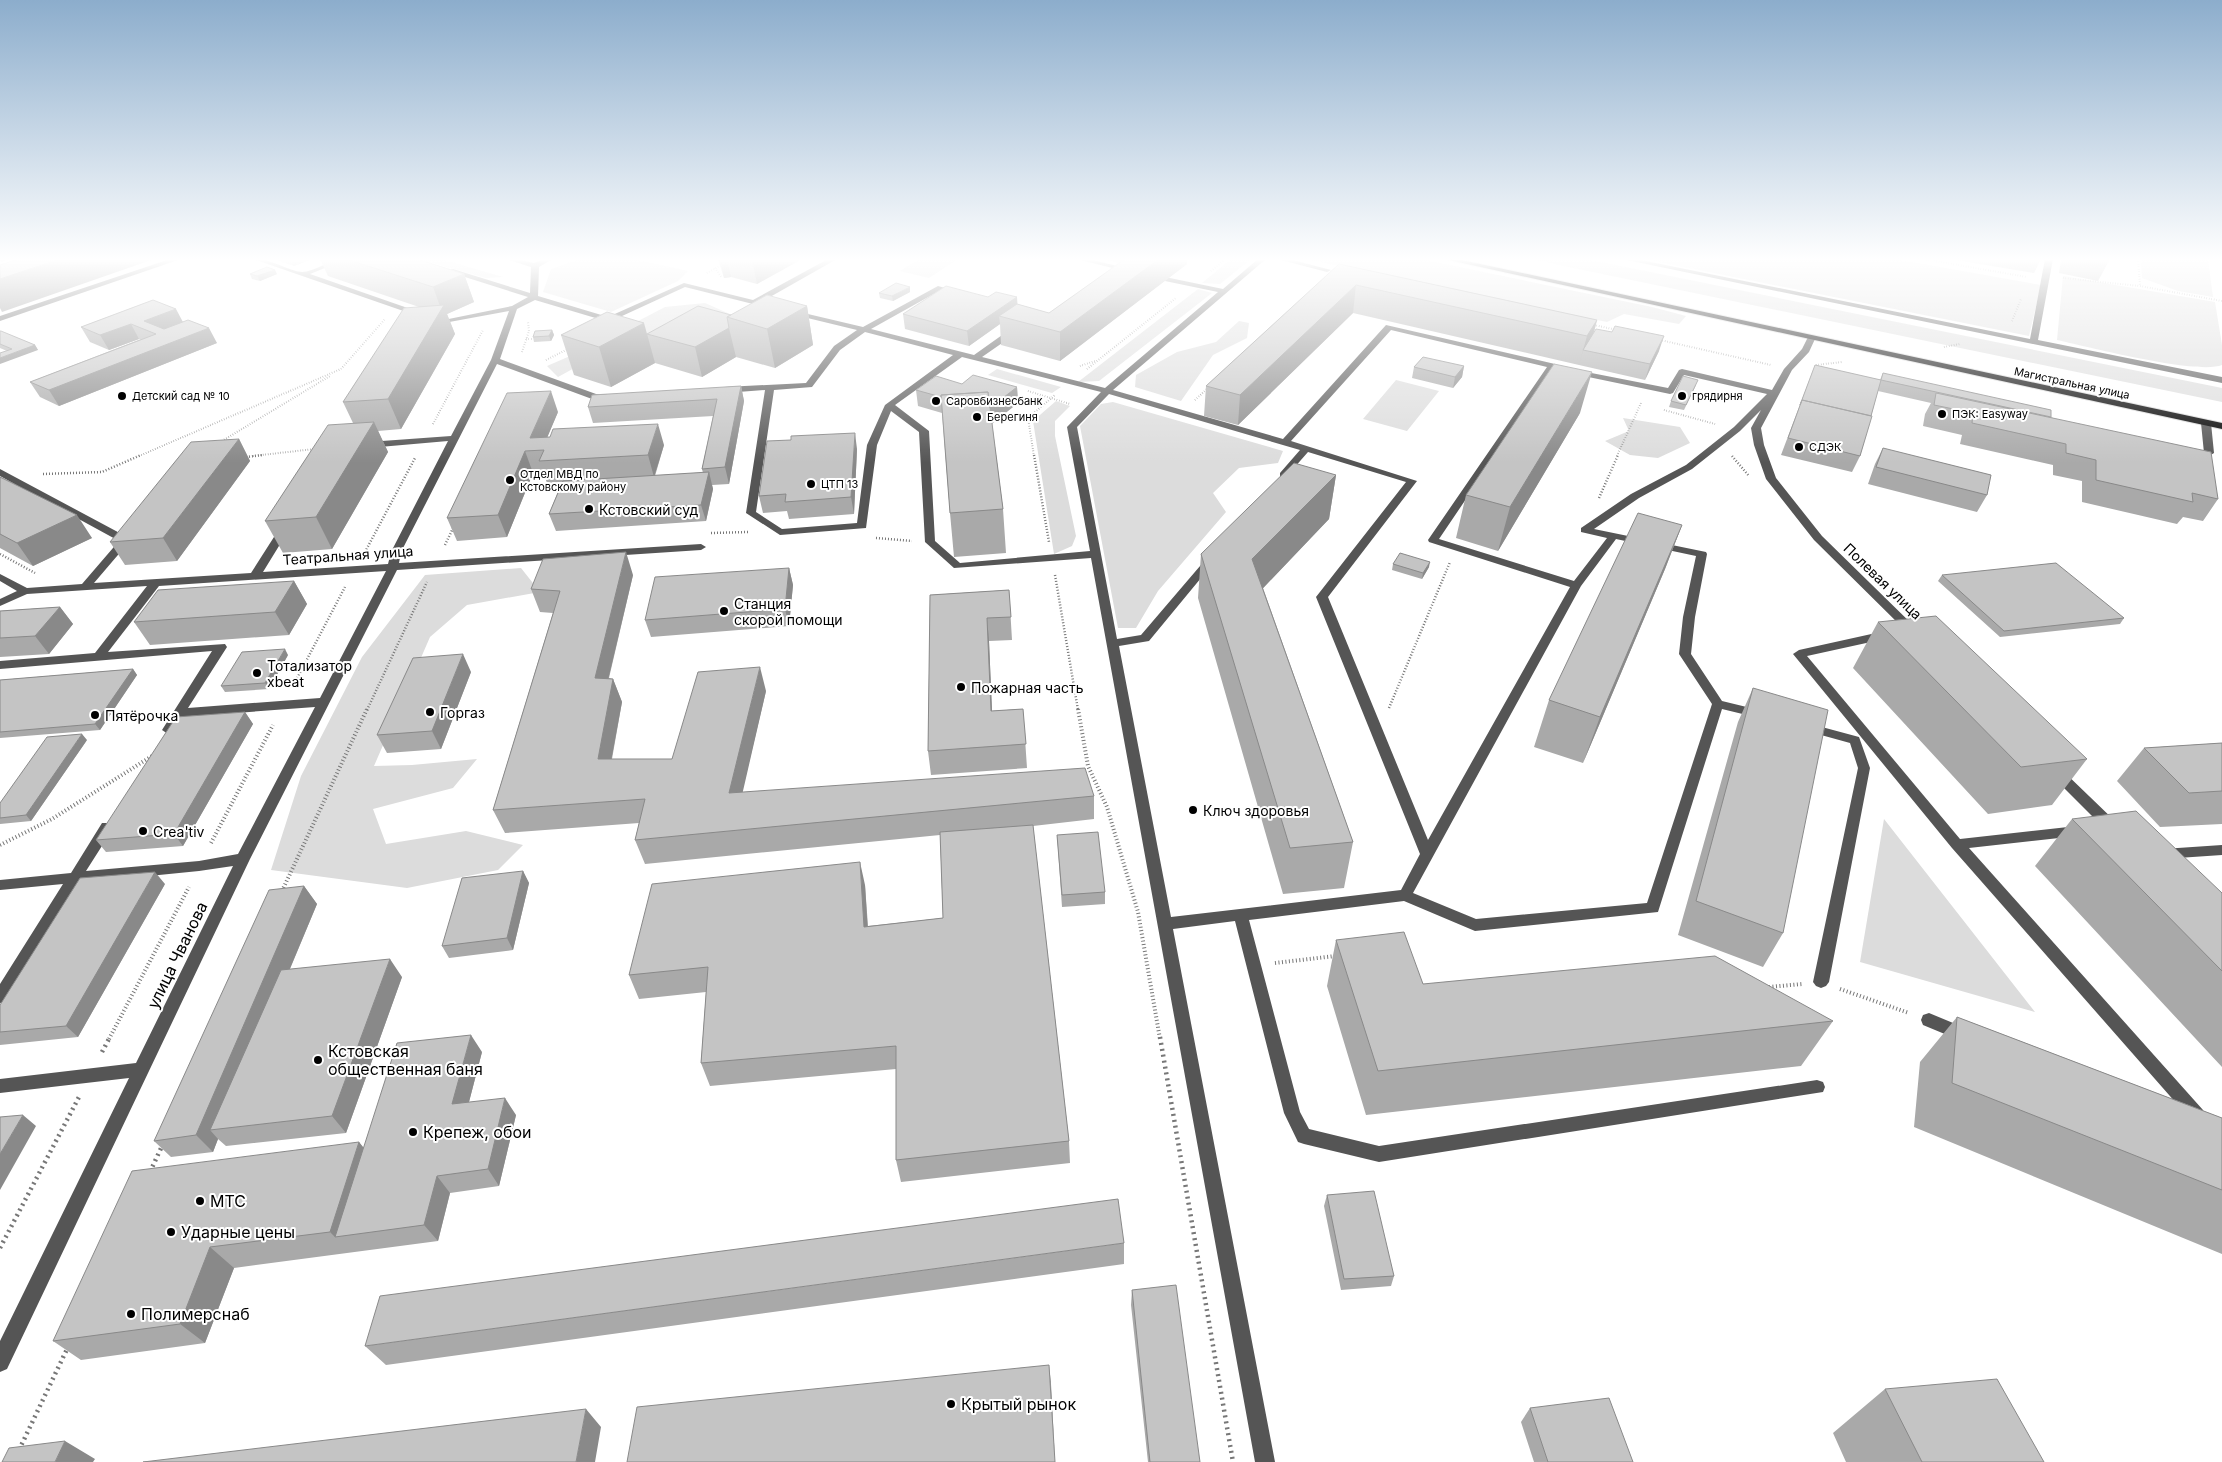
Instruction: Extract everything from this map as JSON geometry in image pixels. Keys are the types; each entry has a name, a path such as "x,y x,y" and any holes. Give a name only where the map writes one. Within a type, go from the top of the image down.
{"main road":[{"name":"Магистральная улица","path":"1759,327 2222,426"}],"street":[{"name":"улица Чванова","path":"0,1362 243,859 393,568 396,552 495,360 507,327"},
{"path":"852,327 1107,391 1286,442 1412,481 1322,597 1427,854"},
{"path":"712,390 809,385 838,348 868,327"},
{"path":"975,358 1018,327"},
{"path":"1181,327 1107,391 1072,426 1265,1462"},
{"path":"1286,442 1388,327"},
{"path":"1389,327 1552,366 1670,391 1682,372 1773,393"},
{"path":"1965,327 2222,380"},
{"path":"2034,341 2037,327"},
{"name":"Полевая улица","path":"1810,339 1806,350 1788,369 1773,393 1756,428 1759,445 1770,479 1818,538 1916,634 1799,654 1957,844"},
{"path":"770,387 751,513 780,532 862,526 872,445 889,405 960,354"},
{"path":"495,360 595,397 615,396"},
{"path":"1552,366 1433,540 1576,585"},
{"path":"1585,530 1635,496 1690,467 1736,429 1773,393"},
{"path":"889,405 924,431 930,542 958,566 1096,554"},
{"path":"2206,423 2209,452"},
{"path":"338,447 456,438"},
{"path":"1275,484 1306,448"},
{"path":"3,473 128,536 85,587"},
{"path":"255,576 290,520"},
{"path":"1585,530 1702,554 1689,617 1685,654 1718,704 1773,718"},
{"path":"1405,895 1576,585 1613,536"},
{"name":"Театральная улица","path":"25,591 701,547"},
{"path":"1112,643 1144,638 1219,550"},
{"path":"0,577 25,591"},
{"path":"99,656 155,583"},
{"path":"0,603 25,591"},
{"path":"0,665 221,647 152,756"},
{"path":"179,713 324,702"},
{"path":"1165,924 1405,895 1475,925 1653,908 1718,704"},
{"path":"1791,723 1855,740 1864,768 1821,982"},
{"path":"2047,763 2123,838"},
{"path":"0,997 116,813"},
{"path":"1957,844 2111,826"},
{"path":"1957,844 2209,1129"},
{"path":"2149,854 2222,850"},
{"path":"0,885 199,866 243,859"},
{"path":"1241,914 1292,1113 1304,1136 1379,1154 1817,1087"},
{"path":"1929,1020 1982,1043"},
{"path":"0,1086 140,1070"}],"path":[{"path":"219,443 341,369 378,327"},
{"path":"524,358 522,354 529,327"},
{"path":"1140,327 1028,418 1088,766 1106,807 1138,912 1233,1462"},
{"path":"1602,332 1617,330 1606,327"},
{"path":"1655,338 1788,369 1845,362"},
{"path":"526,339 533,339"},
{"path":"3,473 102,472 341,369"},
{"path":"1182,412 1210,386"},
{"path":"1585,530 1648,387"},
{"path":"1670,391 1662,409 1736,429"},
{"path":"1721,442 1751,480"},
{"path":"243,457 338,447"},
{"path":"279,897 456,523"},
{"path":"1378,734 1450,561 1433,540"},
{"path":"0,845 52,819 152,756"},
{"path":"1254,966 1340,956"},
{"path":"1762,988 1821,982 1929,1020"},
{"path":"149,1175 166,1139"},
{"path":"18,1453 69,1345"}],"shaded area":[{"path":"626,327 751,327 754,329 609,349 558,377 547,366"},
{"path":"1149,327 1168,327 1099,381 1078,382"},
{"path":"1232,327 1248,327 1247,338 1213,355 1181,401 1135,387 1136,375 1177,352 1216,342"},
{"path":"1860,327 1922,327 2222,388 2222,402"},
{"path":"1985,327 2031,327 2029,336"},
{"path":"2058,327 2219,327 2222,345 2222,365 2209,367 2167,363 2057,340"},
{"path":"997,369 1061,387 1052,393 988,375"},
{"path":"1396,380 1439,391 1407,431 1363,419"},
{"path":"1056,401 1070,406 1055,421 1055,436 1076,536 1072,546 1054,554 1033,421"},
{"path":"1113,402 1283,451 1278,463 1239,468 1213,493 1226,512 1158,591 1136,628 1118,628 1080,426 1101,404"},
{"path":"1623,418 1680,427 1690,443 1658,458 1630,455 1605,441 1629,431"},
{"path":"521,568 540,592 467,605 430,637 374,766 412,765 477,759 453,788 373,809 386,844 466,831 523,845 498,870 407,888 271,870 301,776 362,657 425,575"},
{"path":"1884,819 2035,1012 1860,962"}],"building":[{"path":"82,327 122,327 100,335"},
{"path":"139,327 209,328 49,390 30,382 156,334"},
{"path":"392,327 431,327 388,399 343,402"},
{"path":"577,327 636,327 599,347 561,335"},
{"path":"659,327 729,328 695,347 647,334"},
{"path":"953,327 973,327 967,331"},
{"path":"1042,327 1066,327 1060,332"},
{"path":"1270,327 1311,327 1240,395 1206,386"},
{"path":"1547,327 1592,327 1587,336"},
{"path":"1614,327 1621,327 1664,336 1650,364 1583,350 1596,329 1612,332"},
{"path":"552,330 549,336 533,337 535,331"},
{"path":"0,331 35,345 0,358 0,353 12,349 0,344"},
{"path":"1423,357 1464,366 1455,377 1414,367"},
{"path":"1554,364 1592,372 1510,507 1466,495"},
{"path":"1815,365 1881,380 1871,416 1802,400 1800,405"},
{"path":"1883,373 2051,410 2051,417 1881,380"},
{"path":"973,375 1017,387 990,408 988,392 941,395 941,397 916,390 936,376 962,384"},
{"name":"грядирня","path":"1683,376 1698,380 1686,405 1671,401"},
{"path":"741,386 725,467 702,469 717,399 588,407 592,395"},
{"path":"551,391 530,438 550,437 553,429 658,424 648,455 539,461 544,450 525,451 498,515 447,518 507,393"},
{"path":"988,392 1003,509 950,513 941,395"},
{"path":"1936,393 2211,452 2218,499 2192,493 2193,502 2096,480 2096,460 2066,453 2066,444 1972,423 1973,413 1934,405"},
{"path":"1802,400 1872,416 1860,456 1788,438"},
{"path":"374,422 316,517 265,521 328,425"},
{"name":"ЦТП 13","path":"855,433 851,497 785,502 786,494 759,496 767,441 791,440 791,436"},
{"path":"239,439 163,538 110,542 191,442"},
{"path":"1883,448 1991,475 1987,495 1876,467"},
{"path":"1294,463 1336,475 1252,559 1353,842 1290,848 1201,554"},
{"path":"709,472 701,505 549,514 563,481"},
{"path":"0,477 77,515 17,543 0,534"},
{"path":"1638,513 1682,525 1600,717 1549,700"},
{"path":"626,552 595,678 613,679 598,759 672,759 698,672 760,667 729,793 1085,768 1094,796 635,840 645,799 493,810 560,591 531,589 543,559"},
{"path":"1400,553 1430,562 1423,573 1393,564"},
{"path":"2056,563 2124,618 2004,631 1942,575"},
{"path":"789,568 785,609 645,620 655,577"},
{"path":"294,581 275,612 134,622 158,590"},
{"name":"Пожарная часть","path":"1009,590 1011,617 987,618 991,711 1023,709 1026,744 928,751 930,595"},
{"path":"60,607 35,636 0,638 0,611"},
{"path":"1936,616 2087,759 2021,767 1878,622"},
{"name":"Тотализатор xbeat","path":"285,649 265,683 221,686 242,652"},
{"path":"463,654 432,731 377,735 413,658"},
{"path":"133,669 95,724 0,732 0,680"},
{"path":"1753,688 1828,710 1783,933 1696,901"},
{"path":"245,712 174,834 96,840 176,717"},
{"path":"82,734 26,815 0,818 0,803 47,737"},
{"path":"2222,743 2222,791 2189,793 2144,748"},
{"path":"2136,811 2222,893 2222,971 2072,819"},
{"path":"1033,825 1069,1141 896,1160 896,1046 701,1063 708,967 629,975 652,884 860,862 864,927 943,918 940,832"},
{"path":"1098,832 1105,892 1062,895 1057,835"},
{"path":"523,871 507,938 442,946 462,878"},
{"path":"155,872 66,1026 0,1032 0,1005 80,878"},
{"path":"304,886 196,1135 154,1141 269,890"},
{"path":"1404,932 1423,984 1715,956 1833,1021 1378,1071 1336,940"},
{"name":"Кстовская общественная баня","path":"390,959 332,1116 210,1130 281,970"},
{"path":"1957,1017 2222,1118 2222,1190 1952,1083"},
{"path":"471,1035 452,1104 505,1098 488,1169 437,1176 424,1225 335,1237 397,1043"},
{"path":"23,1115 0,1154 0,1117"},
{"path":"359,1142 330,1232 210,1247 180,1324 53,1341 132,1171"},
{"path":"1374,1191 1394,1276 1344,1279 1327,1195"},
{"path":"1118,1199 1124,1243 365,1346 380,1296"},
{"path":"1176,1285 1200,1462 1150,1462 1132,1290"},
{"name":"Крытый рынок","path":"1049,1365 1055,1462 627,1462 637,1407"},
{"path":"1997,1379 2044,1462 1922,1462 1885,1389"},
{"path":"1609,1398 1633,1462 1548,1462 1530,1408"},
{"path":"586,1409 576,1462 143,1462"},
{"path":"65,1441 55,1462 2,1462 9,1448"}],"place":[{"name":"Детский сад № 10","path":"122,396"},
{"name":"грядирня","path":"1682,396"},
{"name":"Саровбизнесбанк","path":"936,401"},
{"name":"ПЭК: Easyway","path":"1942,414"},
{"name":"Берегиня","path":"977,417"},
{"name":"СДЭК","path":"1799,447"},
{"name":"Отдел МВД по Кстовскому району","path":"510,480"},
{"name":"ЦТП 13","path":"811,484"},
{"name":"Кстовский суд","path":"589,509"},
{"name":"Станция скорой помощи","path":"724,611"},
{"name":"Тотализатор xbeat","path":"257,673"},
{"name":"Пожарная часть","path":"961,687"},
{"name":"Горгаз","path":"430,712"},
{"name":"Пятёрочка","path":"95,715"},
{"name":"Ключ здоровья","path":"1193,810"},
{"name":"Crea'tiv","path":"143,831"},
{"name":"Кстовская общественная баня","path":"318,1060"},
{"name":"Крепеж, обои","path":"413,1132"},
{"name":"МТС","path":"200,1201"},
{"name":"Ударные цены","path":"171,1232"},
{"name":"Полимерснаб","path":"131,1314"},
{"name":"Крытый рынок","path":"951,1404"}]}
